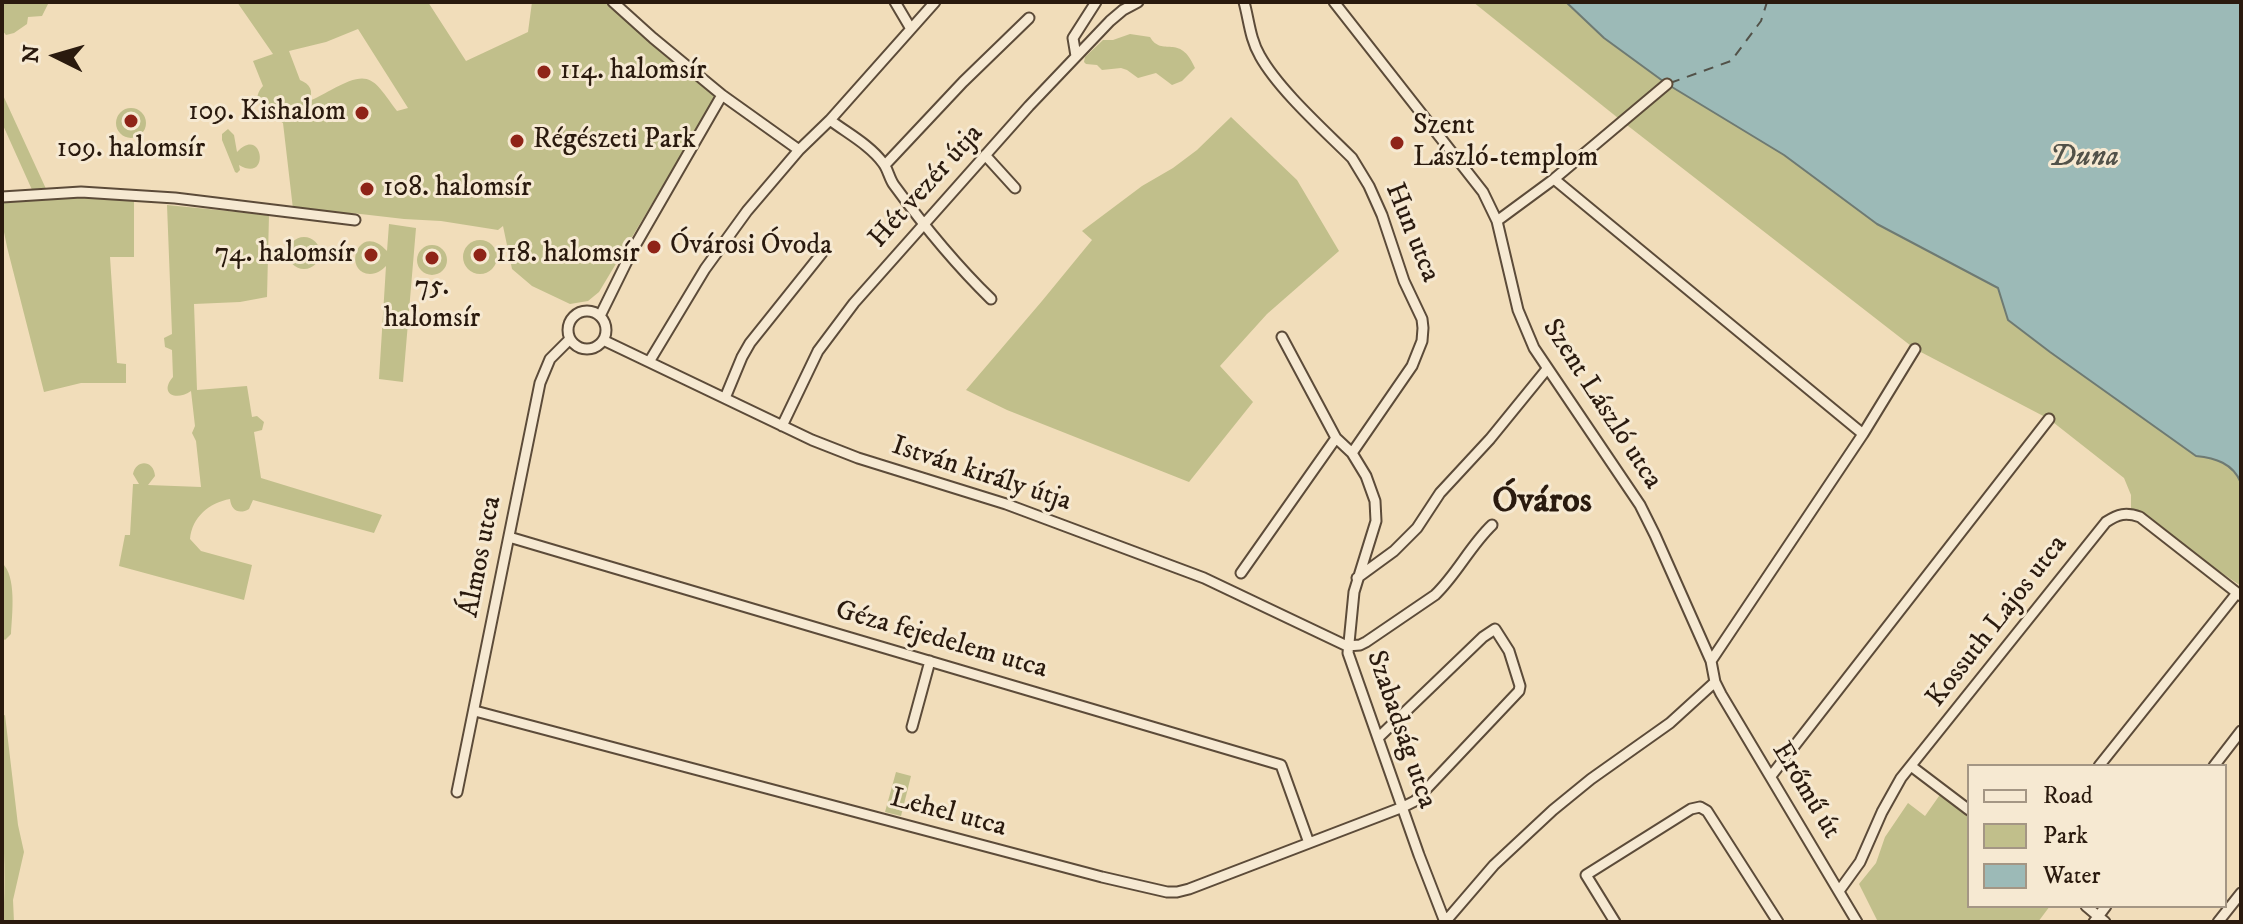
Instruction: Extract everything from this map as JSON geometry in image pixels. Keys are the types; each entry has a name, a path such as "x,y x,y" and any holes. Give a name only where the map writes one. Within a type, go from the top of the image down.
{"street":[{"path":"613,2 722,95 799,150"},
{"path":"895,2 911,29"},
{"path":"649,362 726,238 799,150 830,120 935,2"},
{"path":"1076,56 1073,38 1096,2"},
{"name":"Hét vezér útja","path":"782,426 818,351 854,303 1076,56 1117,16 1138,2"},
{"name":"Hun utca","path":"1244,2 1260,57 1283,86 1352,158 1361,172 1382,215 1404,281 1422,319 1422,341 1412,366 1352,453"},
{"name":"Szent László utca","path":"1334,2 1483,192 1497,221 1525,329 1547,369 1640,505 1711,661 1715,682"},
{"path":"885,165 1029,18"},
{"path":"1497,221 1554,179 1667,84"},
{"path":"600,316 632,251 722,95"},
{"path":"830,120 885,165 890,179 923,224 959,268 991,299"},
{"path":"985,155 1015,188"},
{"path":"1554,179 1863,434"},
{"path":"2,197 81,192 175,198 355,220"},
{"path":"725,398 750,343 822,253"},
{"path":"589,311 600,316 605,325 599,345 587,349 577,346 570,339 568,328 578,313 589,311"},
{"name":"Szabadság utca","path":"1282,337 1336,438 1352,453 1373,490 1376,510 1373,533 1357,578 1347,646 1445,922"},
{"name":"Álmos utca","path":"457,792 540,383 550,359 570,339"},
{"name":"István király útja","path":"603,340 782,426 858,458 985,496 1204,578 1347,646"},
{"path":"1711,661 1863,434 1915,349"},
{"path":"1357,578 1394,551 1417,528 1440,493 1490,439 1547,369"},
{"path":"1771,776 2049,419"},
{"path":"1241,573 1336,438"},
{"name":"Kossuth Lajos utca","path":"1839,891 1860,862 1886,805 1911,766 2106,522 2124,513 2140,517 2239,595"},
{"path":"1347,646 1366,642 1435,595 1492,525"},
{"name":"Géza fejedelem utca","path":"509,537 1281,765 1309,843"},
{"path":"2101,764 2239,595"},
{"name":"Lehel utca","path":"475,711 1167,892 1189,889 1415,801 1519,691 1509,651 1495,629 1379,737"},
{"path":"912,727 930,661"},
{"path":"1445,922 1494,865 1553,810 1591,779 1644,744 1715,682"},
{"name":"Erőmű út","path":"1715,682 1857,922"},
{"path":"2216,764 2241,731"},
{"path":"1911,766 1967,808"},
{"path":"1615,922 1586,875 1691,809 1700,807 1707,811 1778,922"},
{"path":"2218,922 2241,893"}],"green space":[{"path":"2,2 49,2 42,16 28,17 27,24 6,35 2,30"},
{"name":"Régészeti Park","path":"237,2 428,2 466,61 528,32 532,2 606,2 716,97 599,292 588,301 570,304 532,286 512,269 503,226 498,230 441,221 352,213 322,214 293,209 283,123 257,98 263,86 253,61 273,54","holes":["358,29 408,108 397,111 376,84 363,79 344,83 309,101 310,88 300,80 289,51 326,42"]},
{"path":"1473,2 1566,2 1605,38 1784,155 1877,224 1999,288 2008,320 2196,455 2228,466 2238,476 2241,483 2241,586 2197,556 2194,559 2131,514 2131,495 2124,478 2049,419 1915,349"},
{"path":"1130,34 1150,37 1160,46 1183,51 1195,68 1182,81 1172,85 1156,73 1138,78 1121,68 1102,70 1097,65 1084,62 1085,57 1103,40"},
{"path":"2,93 47,191 33,192 2,123"},
{"name":"109. halomsír","path":"131,108 142,112 146,123 142,134 131,138 120,134 116,123 120,112"},
{"path":"1231,117 1297,180 1339,251 1267,314 1220,366 1253,402 1189,482 1007,410 966,390 1092,240 1082,231 1197,150"},
{"path":"228,129 234,135 237,152 246,145 257,149 260,155 256,167 249,169 239,165 240,170 235,172 222,140 222,134"},
{"path":"82,196 134,198 134,257 110,257 117,363 126,364 126,383 81,383 44,392 7,247 2,201"},
{"path":"167,205 269,215 267,297 194,304 197,390 247,386 252,417 257,416 264,422 262,430 254,432 261,478 382,515 374,533 253,500 249,509 242,512 234,509 230,499 215,504 198,518 190,539 201,551 252,565 244,600 119,566 125,535 130,535 133,484 139,484 133,474 138,466 145,463 152,467 155,476 148,485 201,487 196,441 192,433 195,426 191,391 175,396 168,391 173,377 172,350 165,347 164,338 172,334"},
{"path":"389,224 416,228 403,382 379,379 386,266 370,274 361,271 355,258 357,250 368,241 377,243 387,251"},
{"path":"304,237 315,242 320,253 315,264 304,269 293,264 288,253 293,242"},
{"name":"118. halomsír","path":"480,240 492,245 497,257 492,269 480,274 468,269 463,257 468,245"},
{"name":"75. halomsír","path":"432,245 443,249 447,260 443,271 432,275 421,271 417,260 421,249"},
{"path":"2,563 10,577 12,596 11,634 5,640 2,638"},
{"path":"5,715 24,852 13,900 14,922 3,922 2,716"},
{"path":"896,772 911,776 901,816 885,812"},
{"path":"1944,789 1967,808 1967,908 2048,908 2038,922 1878,922 1859,884 1876,863 1885,837 1908,803 1925,816"}],"water":[{"name":"Duna","path":"1566,2 2241,2 2241,483 2228,466 2196,456 2008,320 1998,288 1877,224 1784,155 1667,84 1604,38"}],"ferry route":[{"path":"1670,83 1731,61 1761,21 1767,2"}],"place":[{"name":"114. halomsír","path":"544,72"},
{"name":"109. Kishalom","path":"362,113"},
{"name":"109. halomsír","path":"131,121"},
{"name":"Régészeti Park","path":"517,141"},
{"name":"Szent László-templom","path":"1397,143"},
{"name":"108. halomsír","path":"367,189"},
{"name":"Óvárosi Óvoda","path":"654,247"},
{"name":"74. halomsír","path":"371,255"},
{"name":"118. halomsír","path":"480,255"},
{"name":"75. halomsír","path":"432,258"}],"district":[{"name":"Óváros","path":"1542,504"}]}
